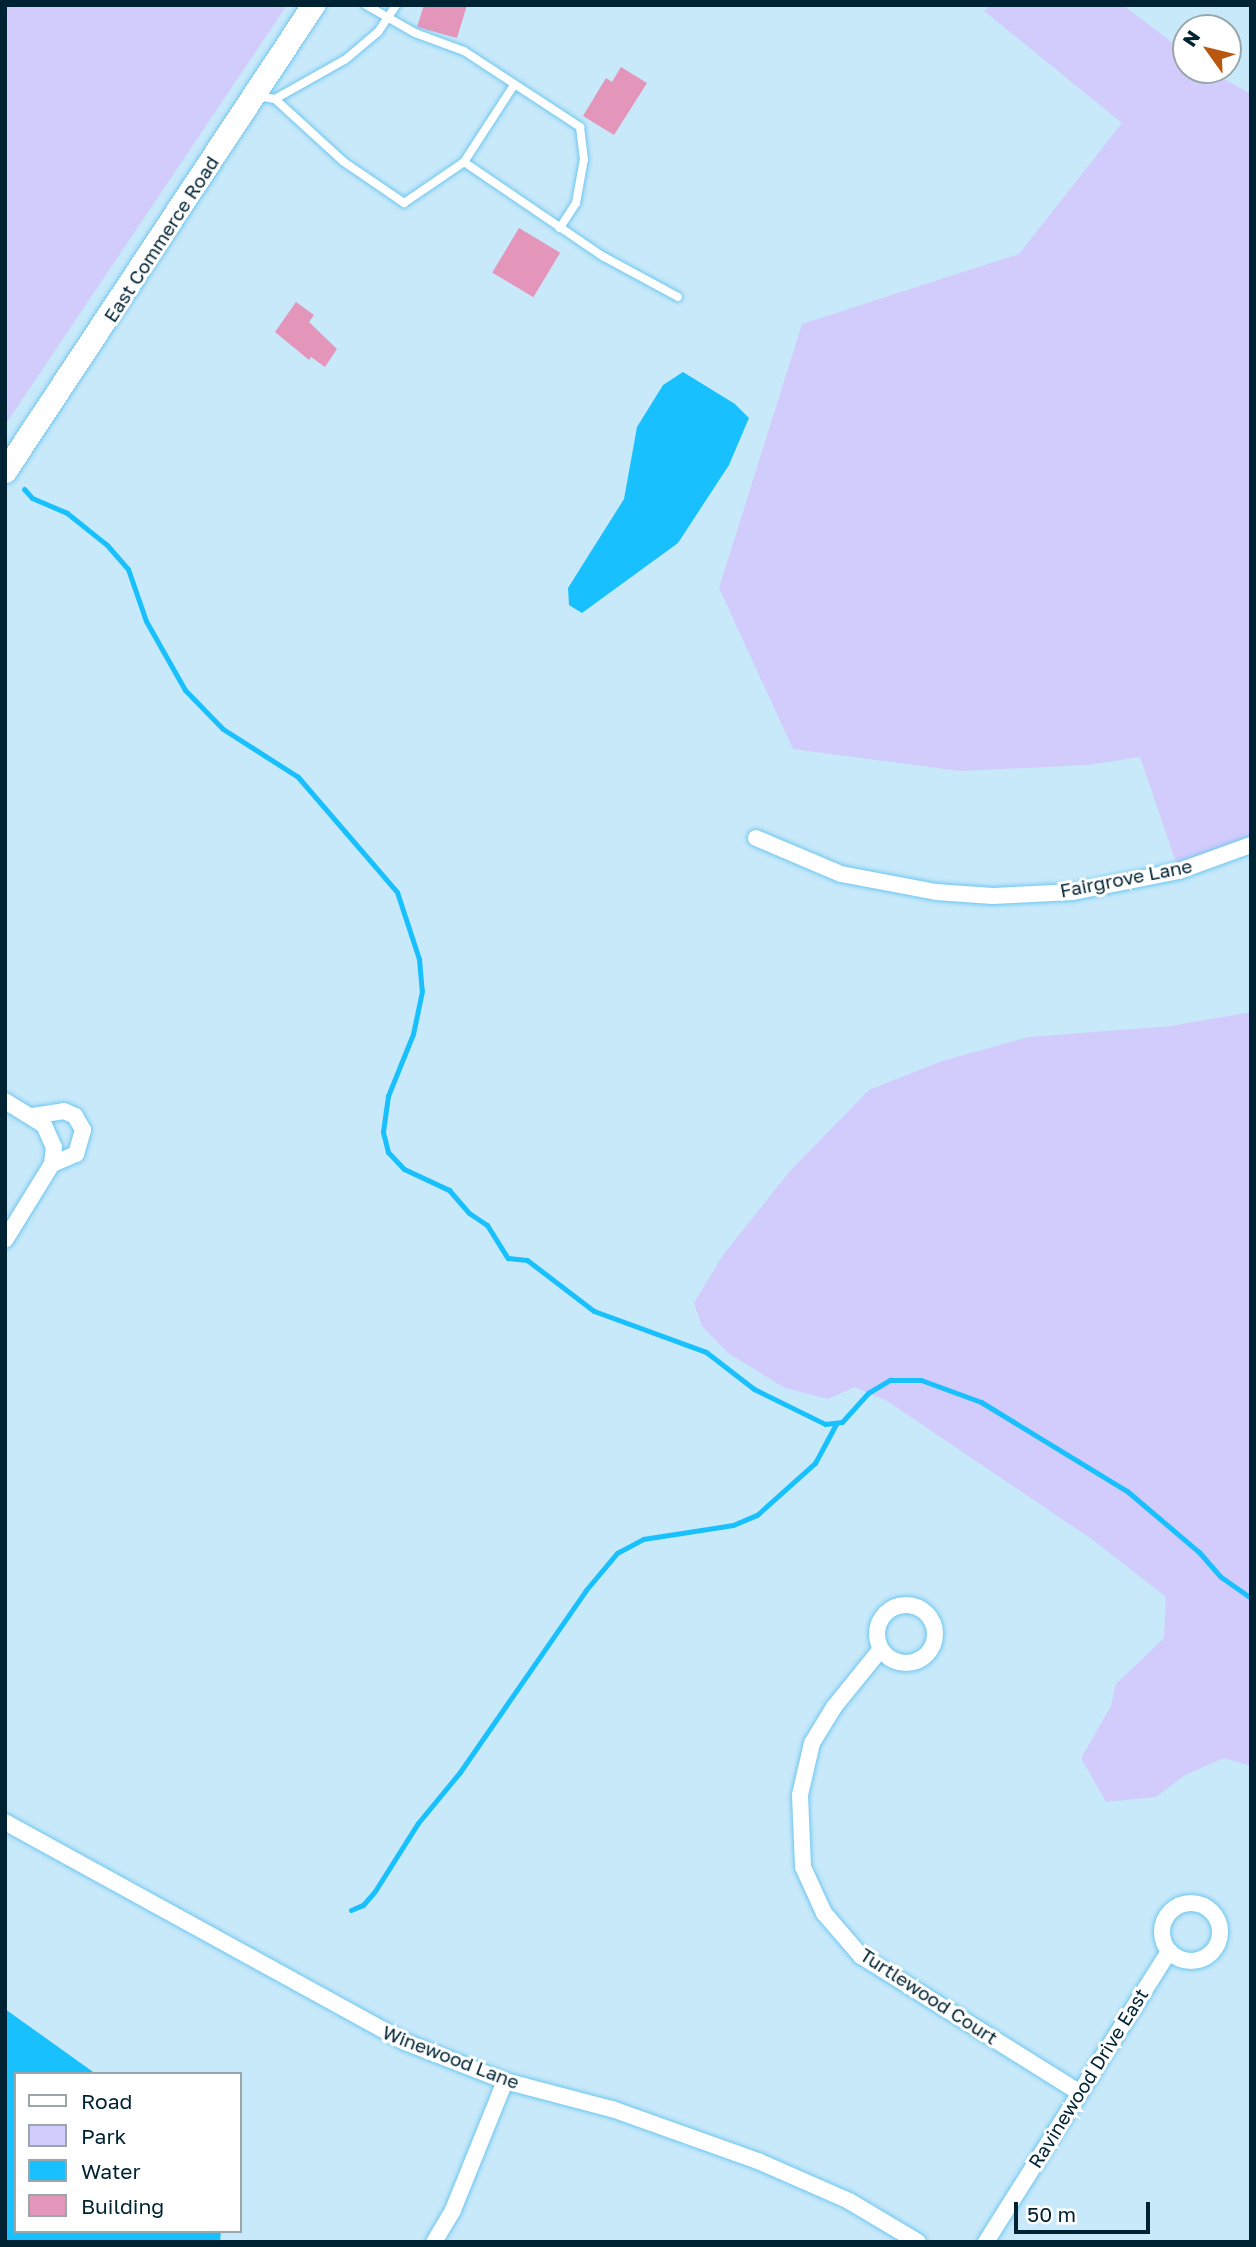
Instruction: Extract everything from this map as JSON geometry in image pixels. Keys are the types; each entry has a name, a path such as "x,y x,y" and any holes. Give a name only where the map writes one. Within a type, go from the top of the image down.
{"main road":[{"name":"East Commerce Road","path":"5,471 265,97 313,5"}],"street":[{"name":"Fairgrove Lane","path":"756,838 841,874 936,892 993,895 1073,892 1166,874 1251,845"},
{"path":"5,1101 33,1116 50,1135 52,1164"},
{"path":"5,1240 52,1164 76,1154 83,1130 75,1116 64,1111 33,1116"},
{"name":"Turtlewood Court","path":"881,1649 834,1707 812,1743 800,1795 803,1867 824,1913 861,1956 1077,2091"},
{"name":"Winewood Lane","path":"5,1822 318,1998 405,2042 505,2081 612,2109 758,2161 849,2201 918,2242"},
{"name":"Ravinewood Drive East","path":"986,2242 1077,2091 1169,1951"},
{"path":"434,2242 453,2210 505,2081"}],"lane":[{"path":"366,5 464,51 514,85 561,111 580,127 584,159 576,203 561,228"},
{"path":"396,5 378,32 346,59 265,97 344,162 404,203 464,162 514,85"},
{"path":"464,162 561,228 678,297"}],"green space":[{"path":"5,5 287,5 5,425"},
{"path":"990,5 1123,5 1172,42 1172,84 1233,84 1251,94 1251,845 1179,871 1140,757 1088,765 960,771 793,749 719,588 802,324 1019,254 1122,123 984,11"},
{"path":"1251,1012 1251,1766 1224,1758 1185,1775 1156,1797 1106,1802 1081,1758 1111,1706 1116,1684 1164,1638 1166,1597 1093,1540 887,1401 854,1387 828,1399 785,1388 728,1353 702,1326 694,1303 723,1255 789,1172 869,1090 942,1061 1029,1037 1171,1026"}],"water":[{"path":"683,372 735,404 749,418 729,465 678,543 582,613 569,605 568,588 624,499 637,427 663,385"},
{"path":"5,2009 93,2072 14,2072 14,2233 221,2233 220,2242 5,2242"}],"building":[{"path":"424,5 467,5 457,38 417,27"},
{"path":"621,67 647,83 614,135 583,116 606,78 612,82"},
{"path":"519,228 560,253 533,297 492,273"},
{"path":"296,302 314,315 309,322 337,349 325,367 311,357 309,360 275,332"}],"waterway":[{"path":"24,489 32,498 67,513 107,545 128,569 146,621 185,690 223,729 298,777 397,892 419,959 422,991 413,1034 388,1096 383,1132 388,1152 404,1169 449,1190 469,1213 487,1225 508,1258 527,1260 594,1311 706,1352 754,1389 825,1424 842,1422 868,1393 890,1380 921,1380 981,1402 1127,1491 1199,1552 1221,1577 1251,1598"},
{"path":"351,1910 363,1905 375,1891 418,1823 460,1772 586,1590 617,1553 643,1539 733,1525 757,1515 815,1463 836,1424"}]}
